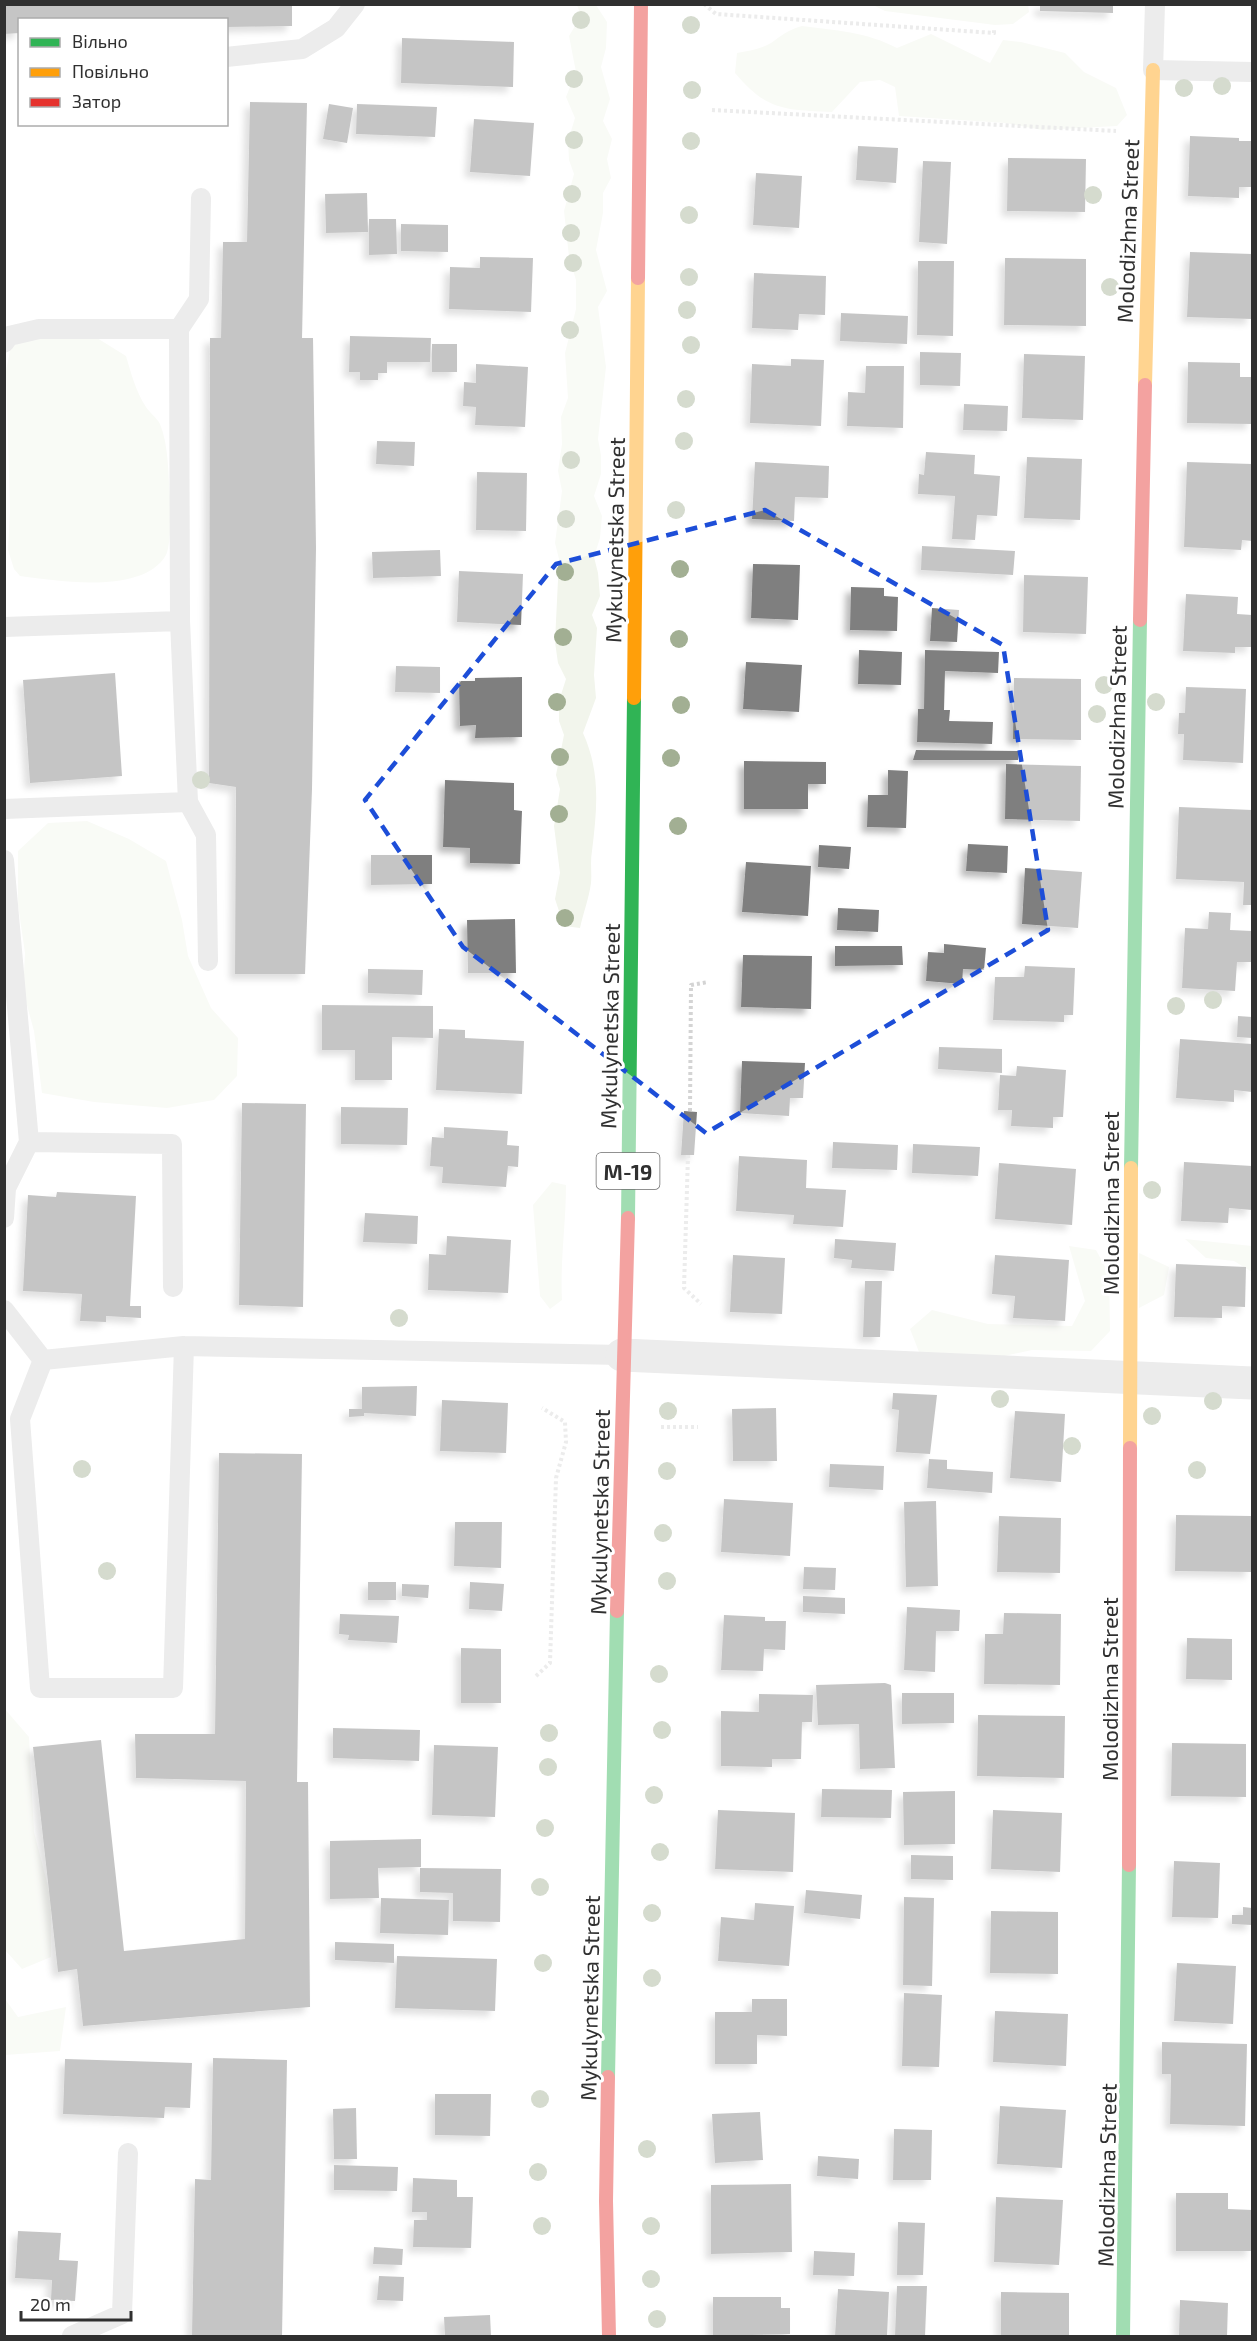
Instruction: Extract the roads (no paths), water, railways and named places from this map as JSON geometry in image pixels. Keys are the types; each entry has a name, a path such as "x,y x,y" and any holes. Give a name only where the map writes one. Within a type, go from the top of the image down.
{"main road":[{"name":"Mykulynetska Street","path":"609,2337 606,2201 622,1355 628,1212 641,4"},
{"name":"Molodizhna Street","path":"1123,2337 1129,2134 1130,1377 1139,620 1153,70"}],"street":[{"path":"622,1355 1252,1383"}],"lane":[{"path":"228,57 302,49 336,28 356,4"},
{"path":"1155,4 1153,70 1252,72"},
{"path":"201,198 199,299 179,329 180,621 188,802 206,835 207,961"},
{"path":"4,343 9,336 39,329 179,329"},
{"path":"4,627 180,621"},
{"path":"4,809 188,802"},
{"path":"4,860 29,1142 6,1188 4,1218"},
{"path":"29,1142 172,1143 173,1287"},
{"path":"4,1310 43,1360"},
{"path":"43,1360 20,1419 40,1688 173,1688 184,1346"},
{"path":"43,1360 184,1346 622,1355"},
{"path":"72,2337 123,2314 128,2153"}]}
